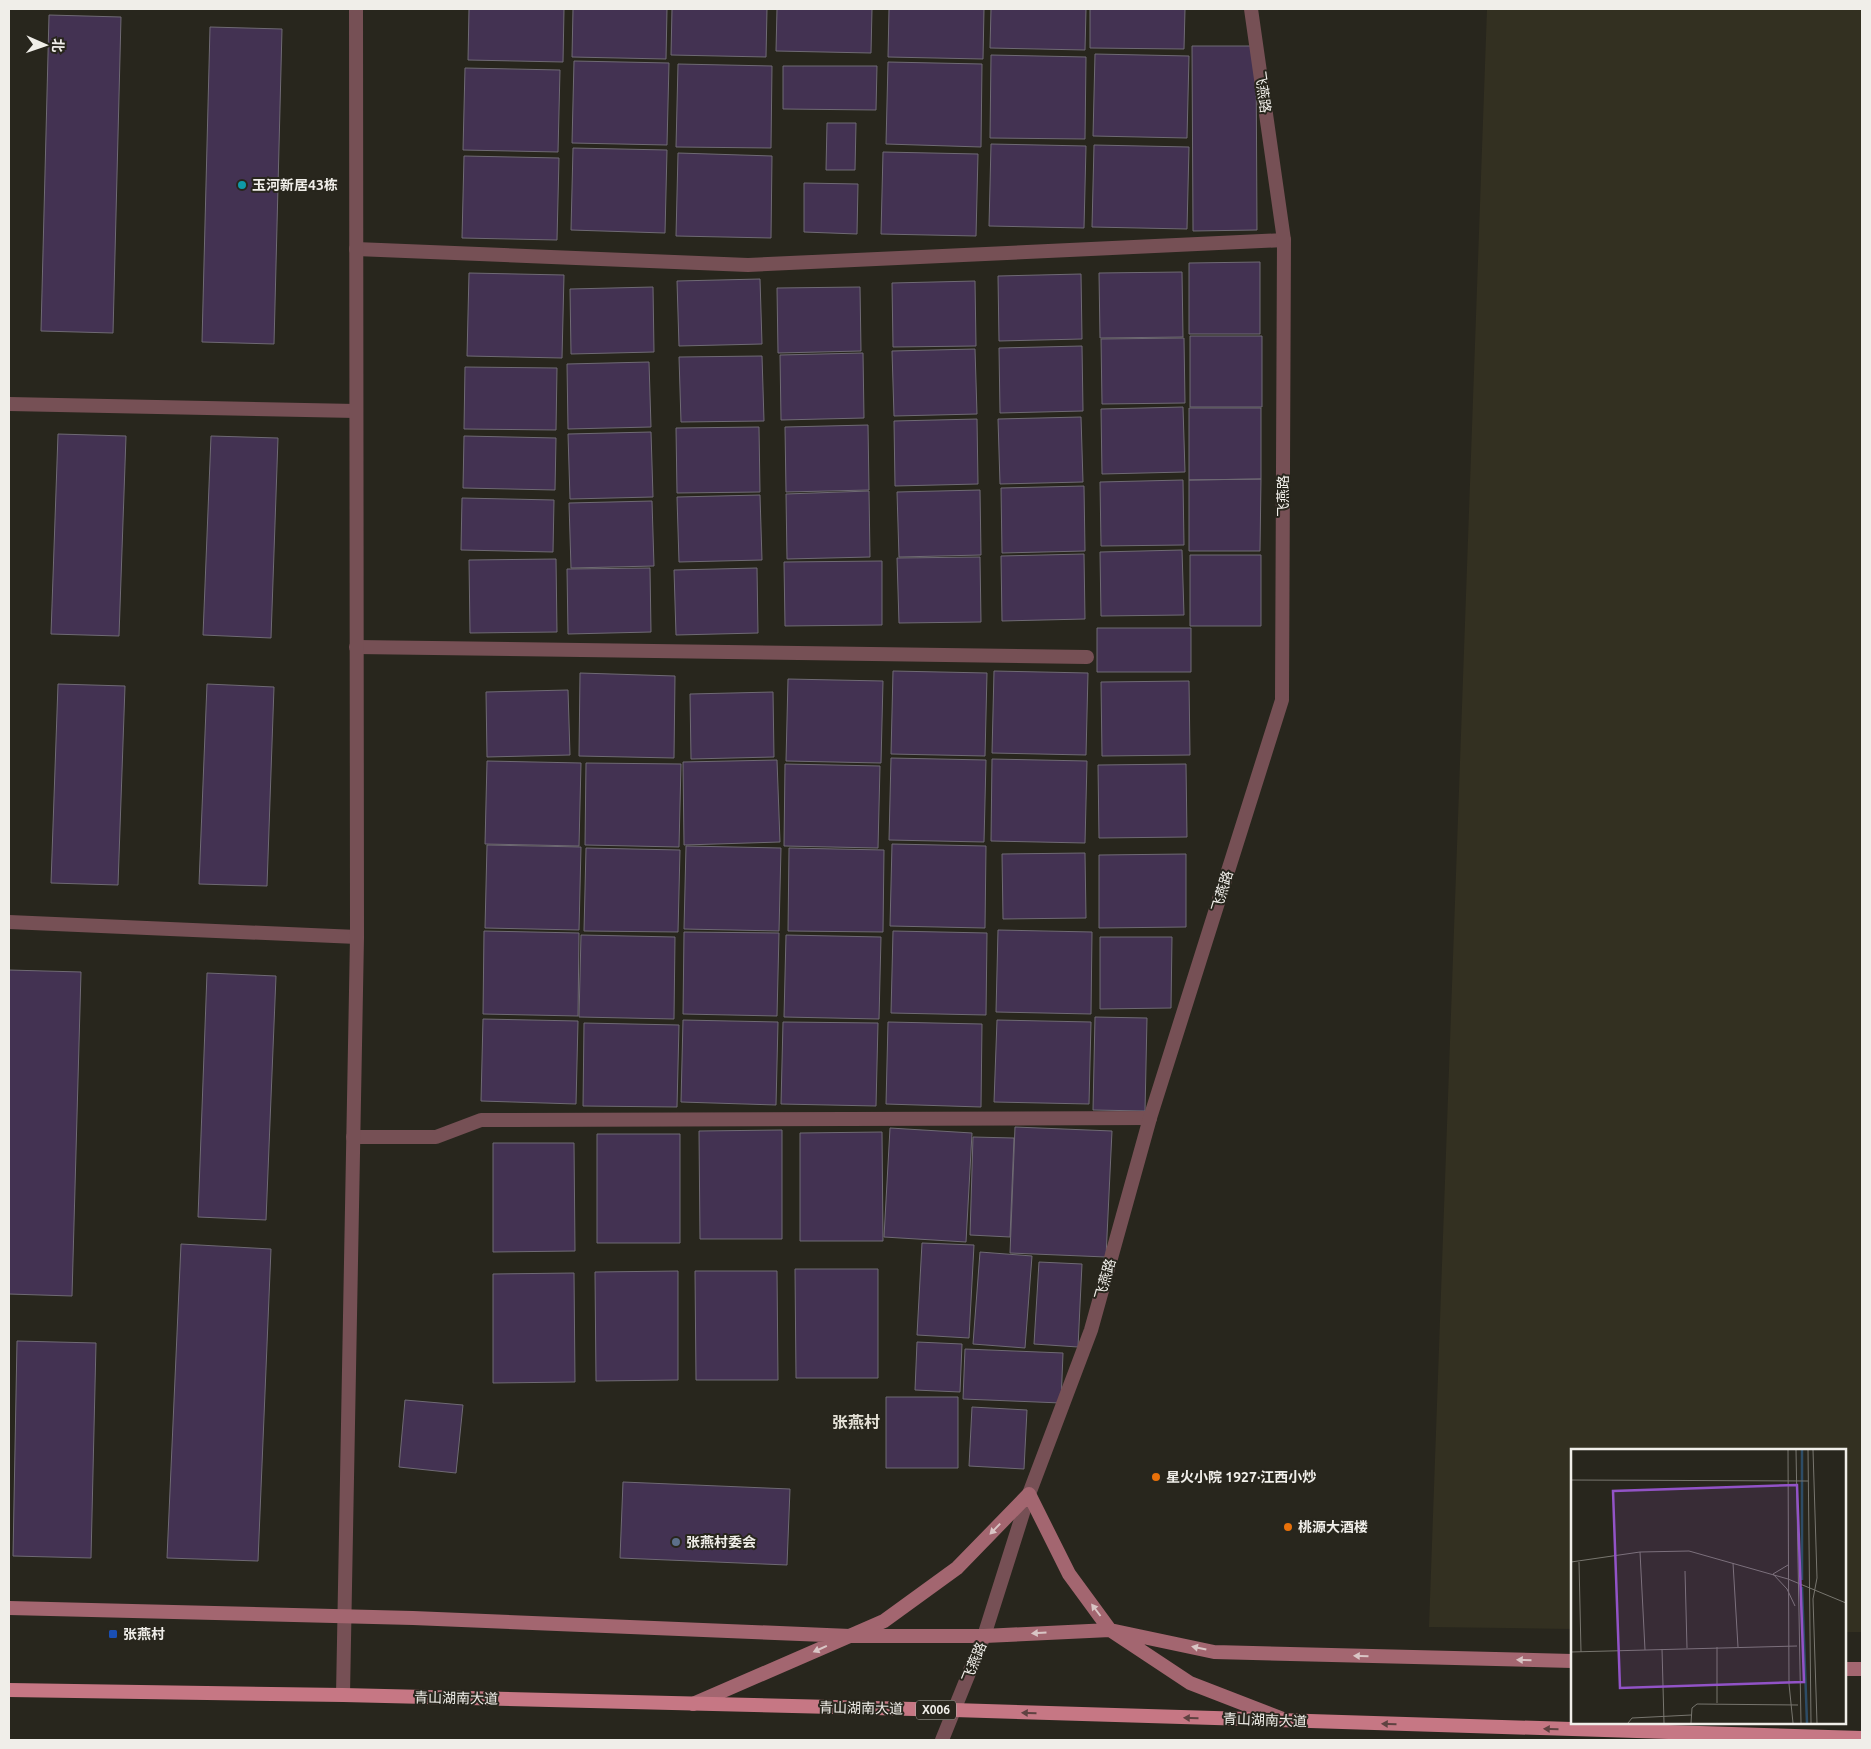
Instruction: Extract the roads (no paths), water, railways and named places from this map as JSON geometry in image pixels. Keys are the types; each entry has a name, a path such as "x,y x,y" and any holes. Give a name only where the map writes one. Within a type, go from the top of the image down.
{"main road":[{"path":"693,1704 884,1621 956,1568 1029,1494 1069,1574 1110,1630 1190,1684 1286,1720"},
{"path":"9,1608 344,1616 850,1636 984,1636 1110,1630 1214,1652 1571,1662"},
{"path":"1846,1669 1862,1670"},
{"name":"青山湖南大道","path":"9,1690 344,1695 954,1710 1862,1738"}],"street":[{"path":"344,1695 357,937 356,9"},
{"name":"飞燕路","path":"942,1740 984,1636 1029,1494 1091,1330 1150,1118 1282,700 1284,240 1251,9"},
{"path":"356,249 748,265 1284,240"},
{"path":"9,404 356,410"},
{"path":"356,647 1087,657"},
{"path":"9,922 357,937"},
{"path":"353,1137 436,1137 481,1120 1150,1118"}],"place":[{"name":"玉河新居43栋","path":"242,185"},
{"name":"星火小院 1927·江西小炒","path":"1156,1477"},
{"name":"桃源大酒楼","path":"1288,1527"},
{"name":"张燕村委会","path":"676,1542"},
{"name":"张燕村","path":"113,1634"}],"district":[{"name":"张燕村","path":"856,1422"}]}
